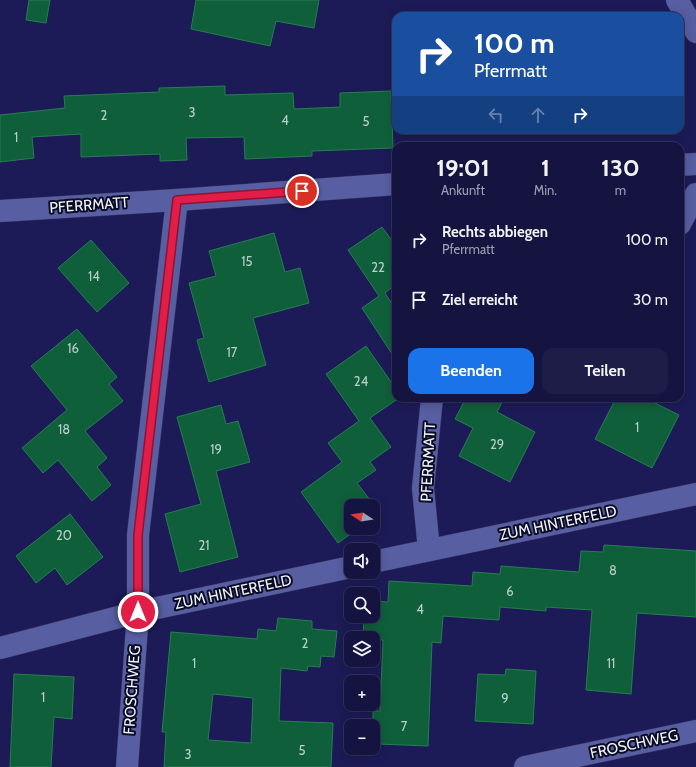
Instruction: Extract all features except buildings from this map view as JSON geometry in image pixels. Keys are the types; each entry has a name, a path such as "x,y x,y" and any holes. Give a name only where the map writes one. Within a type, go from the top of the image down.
{"street":[{"path":"677,0 696,32"},
{"path":"684,165 696,164"},
{"name":"PFERRMATT","path":"0,211 392,184"},
{"path":"684,216 696,194"},
{"path":"138,612 138,535 177,200"},
{"name":"PFERRMATT","path":"429,550 423,488 432,402"},
{"name":"ZUM HINTERFELD","path":"380,560 696,494"},
{"name":"ZUM HINTERFELD","path":"0,648 138,612 344,568"},
{"name":"FROSCHWEG","path":"127,767 138,612"},
{"name":"FROSCHWEG","path":"525,767 696,731"}],"route":[{"path":"138,612 138,535 177,200 302,191"}]}
